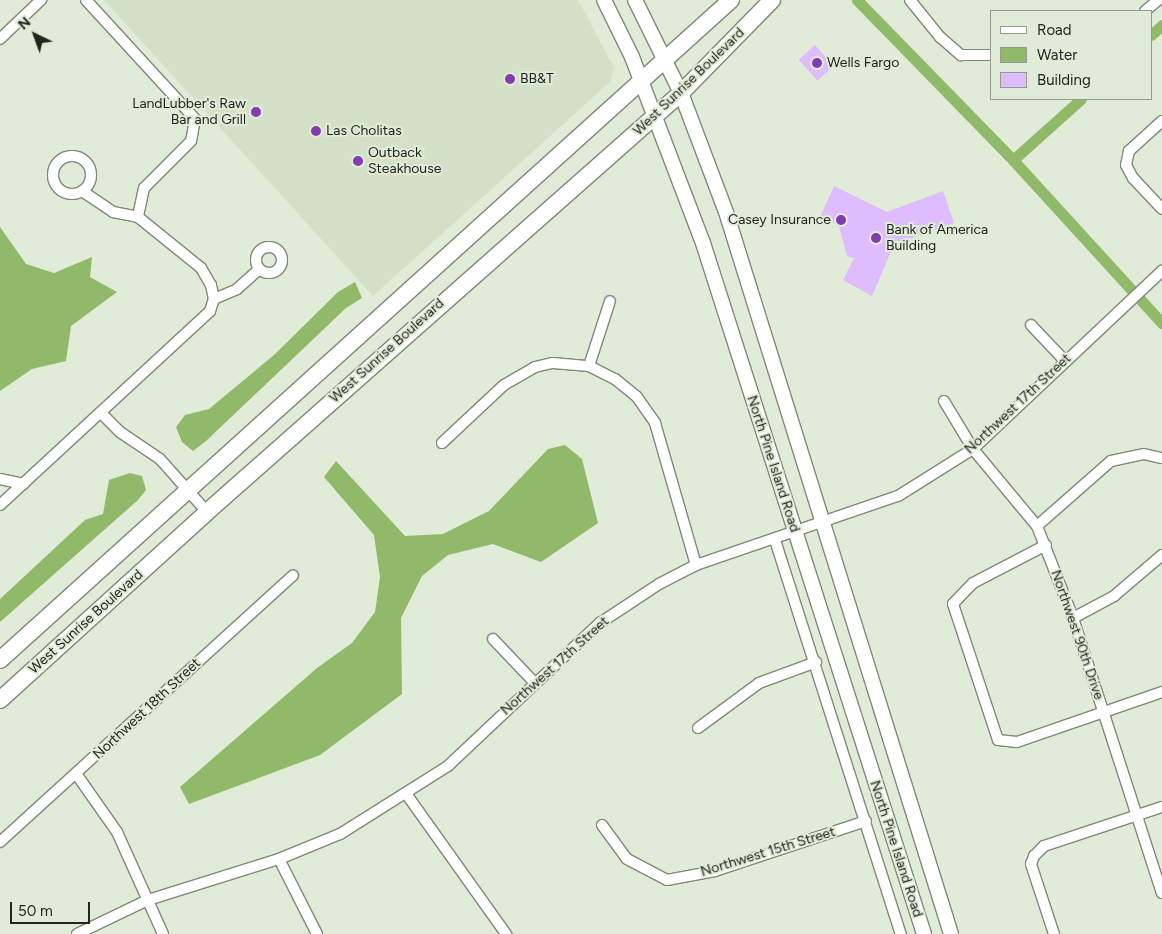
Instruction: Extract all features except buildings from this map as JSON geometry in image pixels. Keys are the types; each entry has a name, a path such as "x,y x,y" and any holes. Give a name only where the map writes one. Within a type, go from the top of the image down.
{"highway":[{"path":"0,660 187,489 731,0"},
{"name":"West Sunrise Boulevard","path":"0,700 207,512 681,93 772,0"}],"main road":[{"name":"North Pine Island Road","path":"604,0 642,81 703,243 924,934"},
{"name":"North Pine Island Road","path":"635,0 666,59 681,93 726,212 821,524 951,934"}],"street":[{"path":"0,39 41,0"},
{"path":"86,0 195,119 191,141 144,188 138,217"},
{"path":"910,0 940,37 961,55 990,55"},
{"path":"1146,10 1158,0"},
{"path":"1162,121 1134,146 1126,160 1129,174 1162,210"},
{"path":"0,505 210,312 214,299 211,285 201,268 138,217 113,212 82,191"},
{"path":"214,299 237,289 259,269"},
{"name":"Northwest 17th Street","path":"77,934 148,900 279,859 340,834 407,795 448,766 534,682 600,622 696,565 775,540 898,496 973,449 1162,272"},
{"path":"589,366 610,301"},
{"path":"1031,325 1065,361"},
{"path":"442,443 504,385 535,367 553,363 589,366 616,379 637,397 655,423 696,565"},
{"name":"Northwest 90th Drive","path":"944,401 973,449 1038,526 1073,618 1135,818 1162,893"},
{"path":"100,413 120,432 160,459 207,512"},
{"path":"1038,526 1111,461 1144,454 1162,458"},
{"path":"0,479 23,484"},
{"path":"775,540 816,662 901,934"},
{"path":"1046,545 973,583 954,604 998,740 1017,742 1162,692"},
{"path":"1073,618 1114,596 1162,556"},
{"name":"Northwest 18th Street","path":"0,842 76,775 292,575"},
{"path":"493,639 534,682"},
{"path":"698,728 759,683 816,662"},
{"path":"76,775 117,832 163,934"},
{"path":"407,795 506,934"},
{"path":"1054,934 1031,864 1034,856 1044,846 1135,818 1162,807"},
{"name":"Northwest 15th Street","path":"602,825 627,859 667,880 715,871 866,821"},
{"path":"279,859 317,934"}],"shaded area":[{"path":"104,0 578,0 614,68 610,82 373,296"}],"water":[{"path":"0,227 26,264 54,273 92,257 90,277 117,292 71,326 66,361 32,369 0,391"},
{"path":"355,282 362,298 346,308 206,441 193,451 182,442 176,427 185,415 209,409 274,355 338,292"},
{"path":"565,445 582,459 598,523 541,562 493,544 448,555 422,576 401,618 402,694 320,755 189,804 180,787 317,668 352,643 375,612 380,577 374,535 324,477 336,461 405,536 443,534 489,511 548,449"},
{"path":"130,473 142,476 146,490 138,500 0,622 0,599 85,520 103,514 109,480"}],"waterway":[{"path":"857,0 1013,160 1162,323"},
{"path":"1152,34 1162,25"},
{"path":"1013,160 1080,100"}],"place":[{"name":"Wells Fargo","path":"817,63"},
{"name":"BB&T","path":"510,79"},
{"name":"LandLubber's Raw Bar and Grill","path":"256,112"},
{"name":"Las Cholitas","path":"316,131"},
{"name":"Outback Steakhouse","path":"358,161"},
{"name":"Casey Insurance","path":"841,220"},
{"name":"Bank of America Building","path":"876,238"}]}
